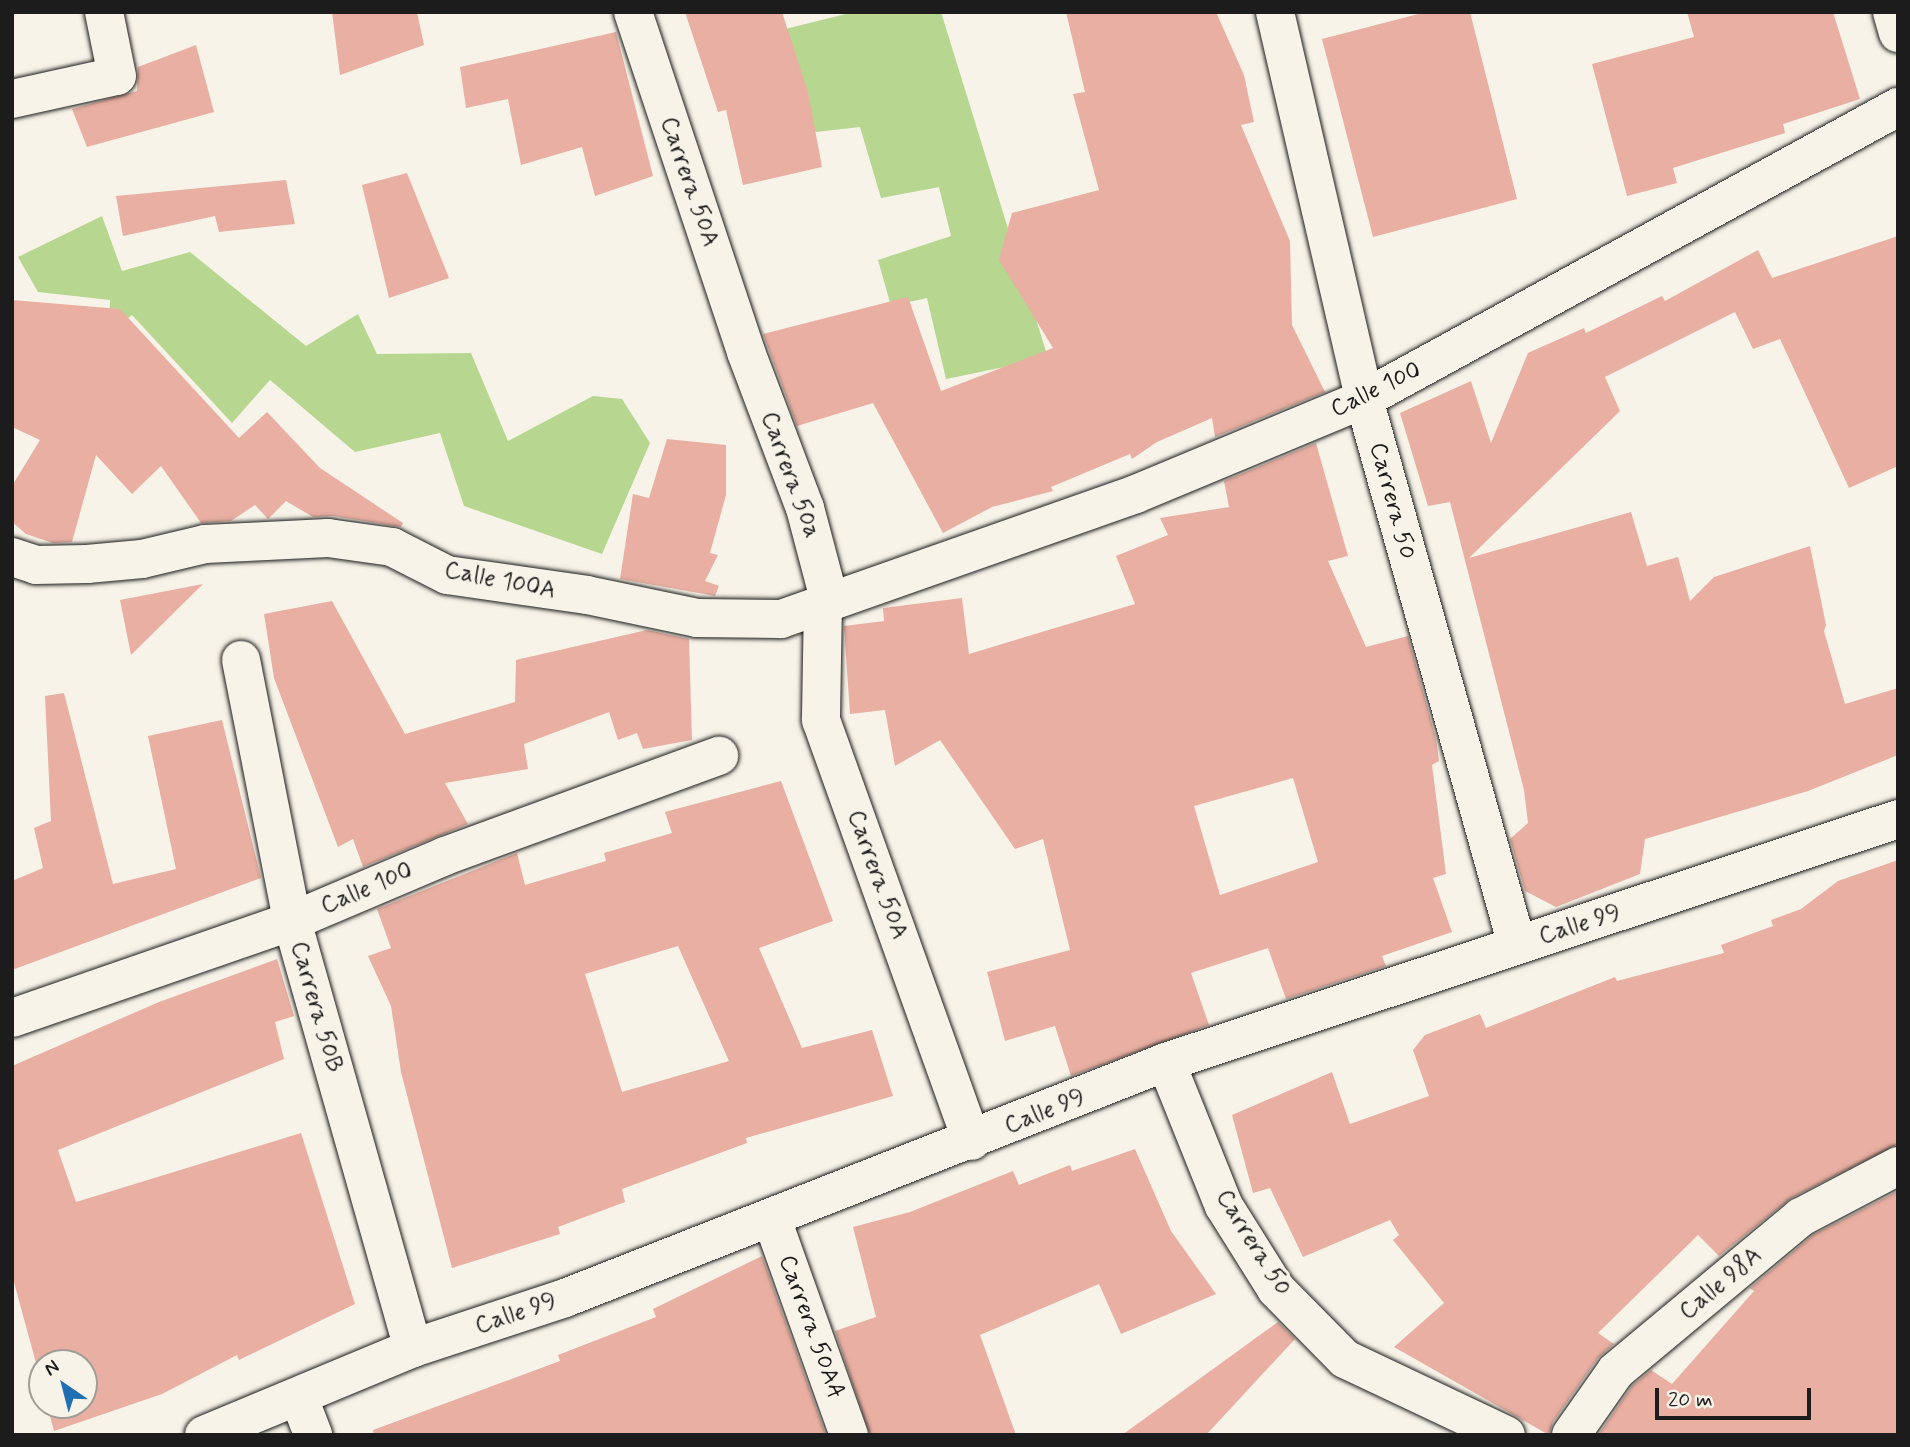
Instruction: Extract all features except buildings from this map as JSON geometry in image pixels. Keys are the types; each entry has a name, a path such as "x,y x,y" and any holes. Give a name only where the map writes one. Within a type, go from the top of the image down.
{"street":[{"path":"12,99 117,76 104,12"},
{"name":"Carrera 50A","path":"633,12 746,352"},
{"name":"Carrera 50","path":"1275,12 1364,399 1517,945"},
{"path":"1892,12 1898,33"},
{"name":"Calle 100","path":"826,600 1136,494 1364,399 1898,107"},
{"name":"Carrera 50a","path":"746,352 805,508 826,600"},
{"name":"Calle 100A","path":"12,557 36,565 87,564 142,559 205,544 328,538 392,547 447,575 587,595 696,618 781,619 826,600"},
{"name":"Carrera 50A","path":"826,600 821,720 972,1141"},
{"name":"Carrera 50B","path":"241,660 292,921 414,1348"},
{"name":"Calle 100","path":"12,1018 292,921 445,856 719,756"},
{"name":"Calle 99","path":"204,1435 299,1398 414,1348 565,1298 972,1141 1166,1062 1898,819"},
{"name":"Carrera 50","path":"1166,1062 1224,1206 1276,1289 1345,1359 1506,1435"},
{"name":"Calle 98A","path":"1571,1435 1616,1371 1801,1217 1898,1166"},
{"name":"Carrera 50AA","path":"772,1219 849,1435"},
{"path":"299,1398 313,1435"}],"green space":[{"path":"854,12 941,12 1048,358 946,379 927,298 891,306 878,260 951,236 939,187 881,198 860,127 816,132 787,93 777,31"},
{"path":"102,216 122,271 190,252 306,346 358,314 377,354 471,353 508,441 593,396 622,399 650,443 602,554 464,506 440,433 355,452 270,380 232,423 132,315 109,334 110,300 38,292 18,257"}]}
